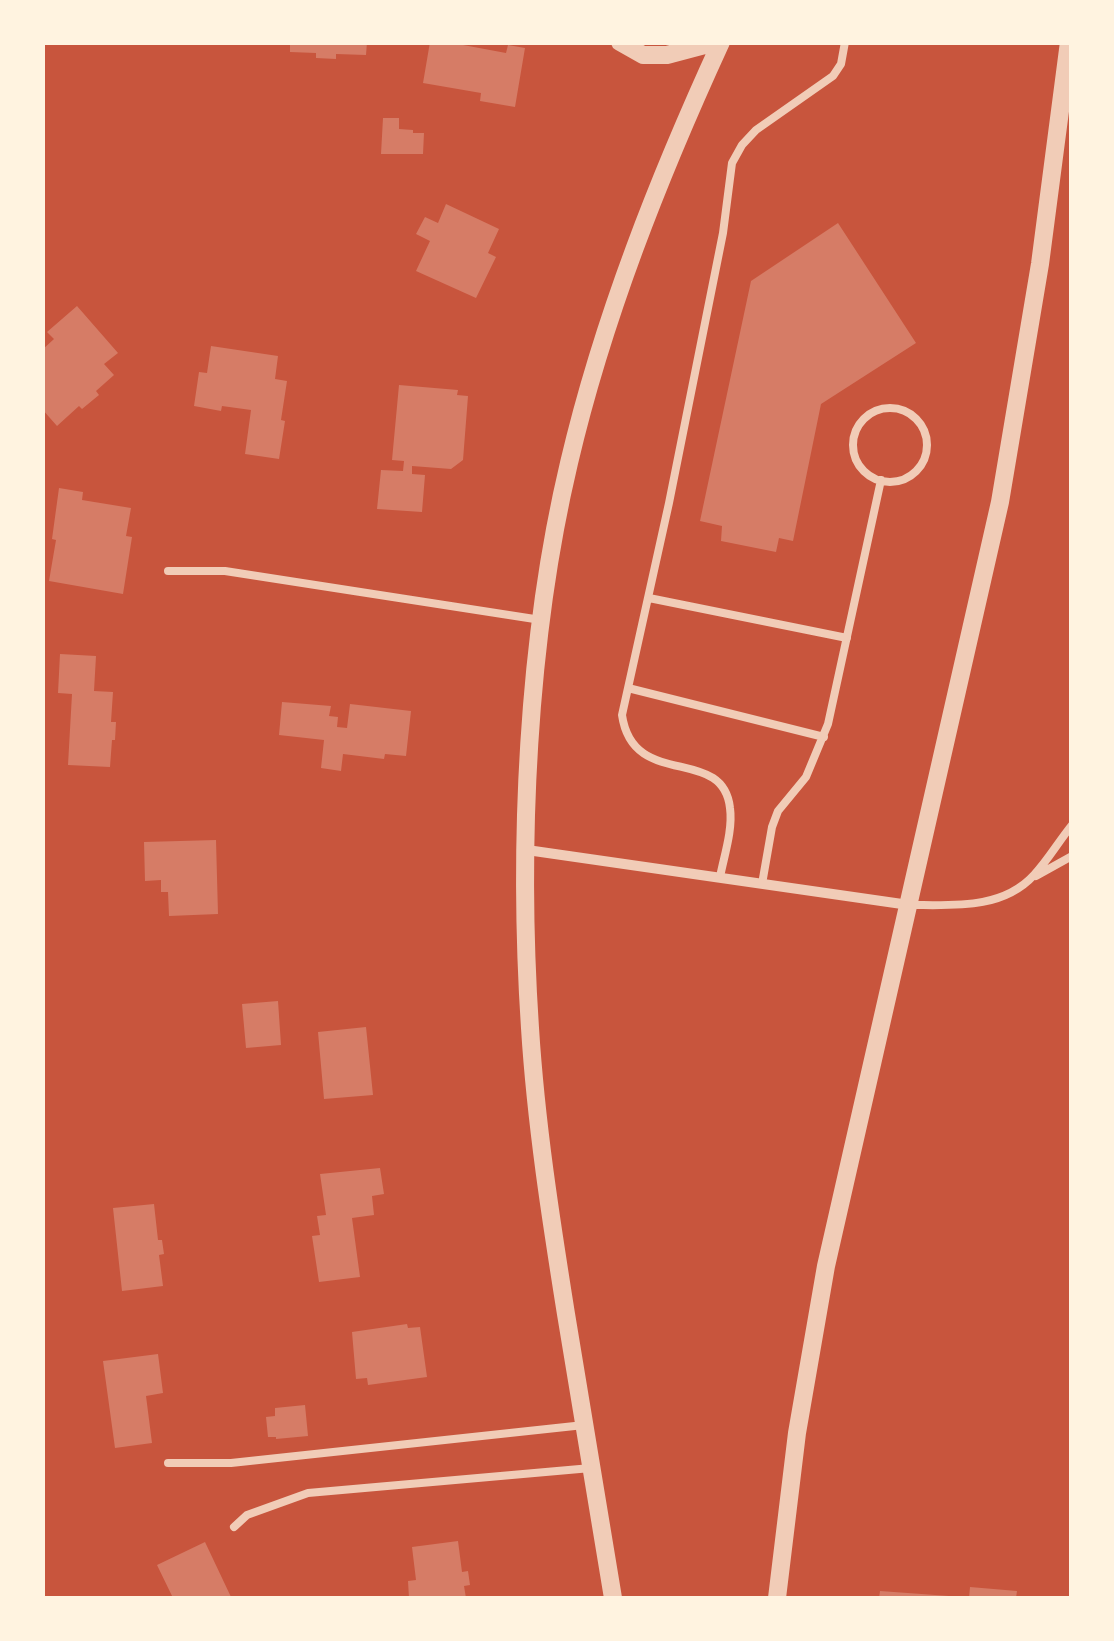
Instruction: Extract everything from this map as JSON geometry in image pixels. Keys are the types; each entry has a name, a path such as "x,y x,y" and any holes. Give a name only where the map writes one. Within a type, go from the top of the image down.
{"street":[{"path":"620,42 644,55 667,55 718,42"},
{"path":"612,1598 556,1252 534,1088 527,978 531,739 541,620 569,462 599,357 654,200 718,42"},
{"path":"776,1598 815,1322 1000,502 1037,281 1069,42"},
{"path":"527,850 909,905"}],"lane":[{"path":"720,878 730,809 726,793 705,772 658,762 641,753 630,740 622,715 723,233 732,163 756,130 832,76 841,64 845,42"},
{"path":"895,408 907,412 924,429 926,452 922,463 904,479 880,480 860,467 853,444 862,421 871,413 895,408"},
{"path":"762,884 778,811 806,777 824,737 880,480"},
{"path":"168,571 225,571 541,620"},
{"path":"648,598 848,638"},
{"path":"628,688 824,737"},
{"path":"1032,878 1072,825"},
{"path":"909,905 986,903 1072,856"},
{"path":"168,1462 231,1463 584,1425"},
{"path":"234,1526 246,1515 308,1494 591,1468"}],"building":[{"path":"290,42 367,42 366,55 316,58 316,53 290,52"},
{"path":"430,42 506,53 508,45 525,48 515,107 480,101 481,93 423,83"},
{"path":"383,118 399,118 399,129 424,133 423,154 381,154"},
{"path":"446,204 499,229 488,253 496,257 476,298 416,271 430,241 416,234 425,217 438,223"},
{"path":"838,223 916,343 821,404 793,541 779,538 776,552 721,541 722,526 700,521 751,281"},
{"path":"77,306 118,353 104,364 114,375 96,391 99,395 82,409 79,406 57,426 42,409 42,350 54,339 47,332"},
{"path":"211,346 278,356 275,379 287,381 279,459 245,454 251,410 222,406 221,411 194,406 199,372 207,373"},
{"path":"399,385 458,390 457,395 468,396 463,460 451,469 412,466 412,474 425,475 422,512 377,509 381,470 403,471 404,461 392,460"},
{"path":"59,488 83,492 82,500 131,508 126,536 132,537 123,594 49,581"},
{"path":"60,654 96,656 94,691 113,692 111,722 116,722 110,767 68,765 72,694 58,693"},
{"path":"282,702 331,706 329,716 338,717 337,727 347,728 350,704 411,711 406,756 385,754 384,759 343,754 341,771 321,768 324,740 279,735"},
{"path":"216,840 218,914 169,916 168,892 161,892 161,880 145,881 144,842"},
{"path":"278,1001 281,1045 246,1048 242,1004"},
{"path":"366,1027 373,1095 324,1099 318,1032"},
{"path":"380,1168 384,1194 372,1196 374,1215 352,1218 360,1277 319,1282 312,1236 320,1235 317,1216 326,1215 320,1174"},
{"path":"154,1204 158,1240 162,1240 164,1254 159,1255 163,1286 122,1291 113,1208"},
{"path":"407,1324 408,1328 420,1327 427,1377 368,1385 367,1378 356,1379 352,1332"},
{"path":"158,1354 163,1393 146,1396 152,1443 115,1448 103,1361"},
{"path":"305,1405 308,1436 268,1437 266,1417 275,1416 275,1408"},
{"path":"458,1541 462,1572 468,1571 470,1585 464,1586 466,1598 409,1598 408,1581 416,1580 412,1547"},
{"path":"205,1542 231,1597 173,1598 157,1565"},
{"path":"970,1587 1017,1591 1016,1598 969,1598"},
{"path":"880,1591 949,1596 949,1598 879,1598"}]}
